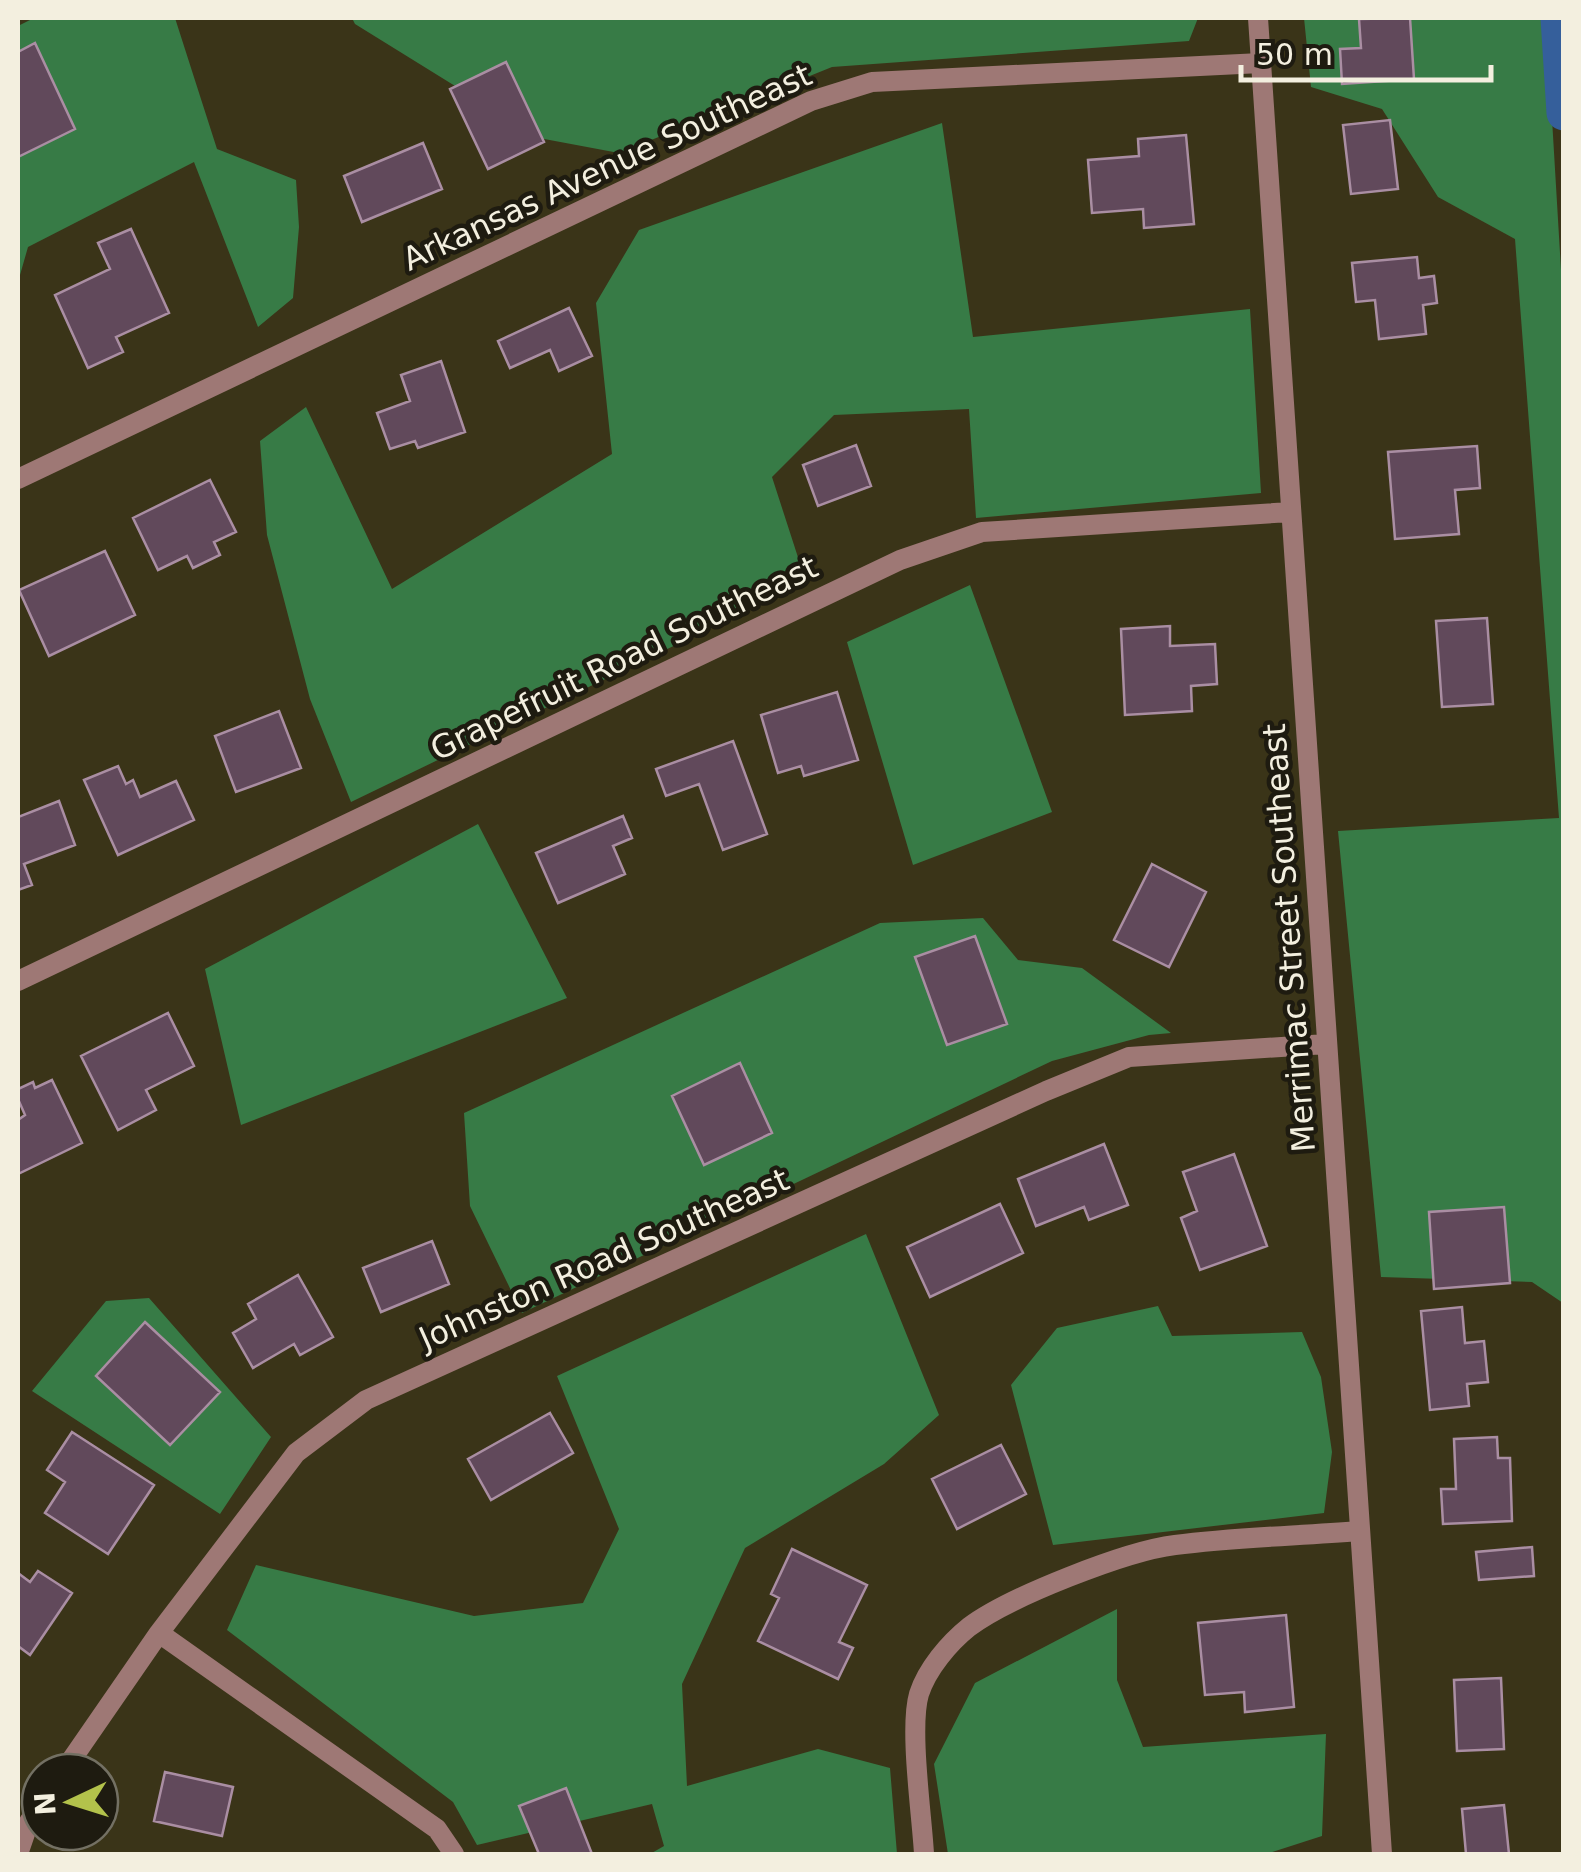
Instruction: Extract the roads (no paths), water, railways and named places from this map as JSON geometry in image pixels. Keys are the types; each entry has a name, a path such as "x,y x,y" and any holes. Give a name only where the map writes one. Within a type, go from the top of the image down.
{"street":[{"name":"Merrimac Street Southeast","path":"1258,18 1382,1854"},
{"name":"Arkansas Avenue Southeast","path":"18,478 810,101 872,82 1261,63"},
{"name":"Grapefruit Road Southeast","path":"18,982 900,560 982,532 1290,512"},
{"name":"Johnston Road Southeast","path":"77,1752 159,1633 296,1453 366,1400 1046,1091 1129,1058 1326,1044"},
{"path":"924,1854 916,1740 919,1695 936,1662 970,1627 1024,1596 1116,1560 1172,1545 1359,1531"},
{"path":"159,1633 437,1829 454,1854"}],"waterway":[{"path":"1558,18 1564,113"}]}
